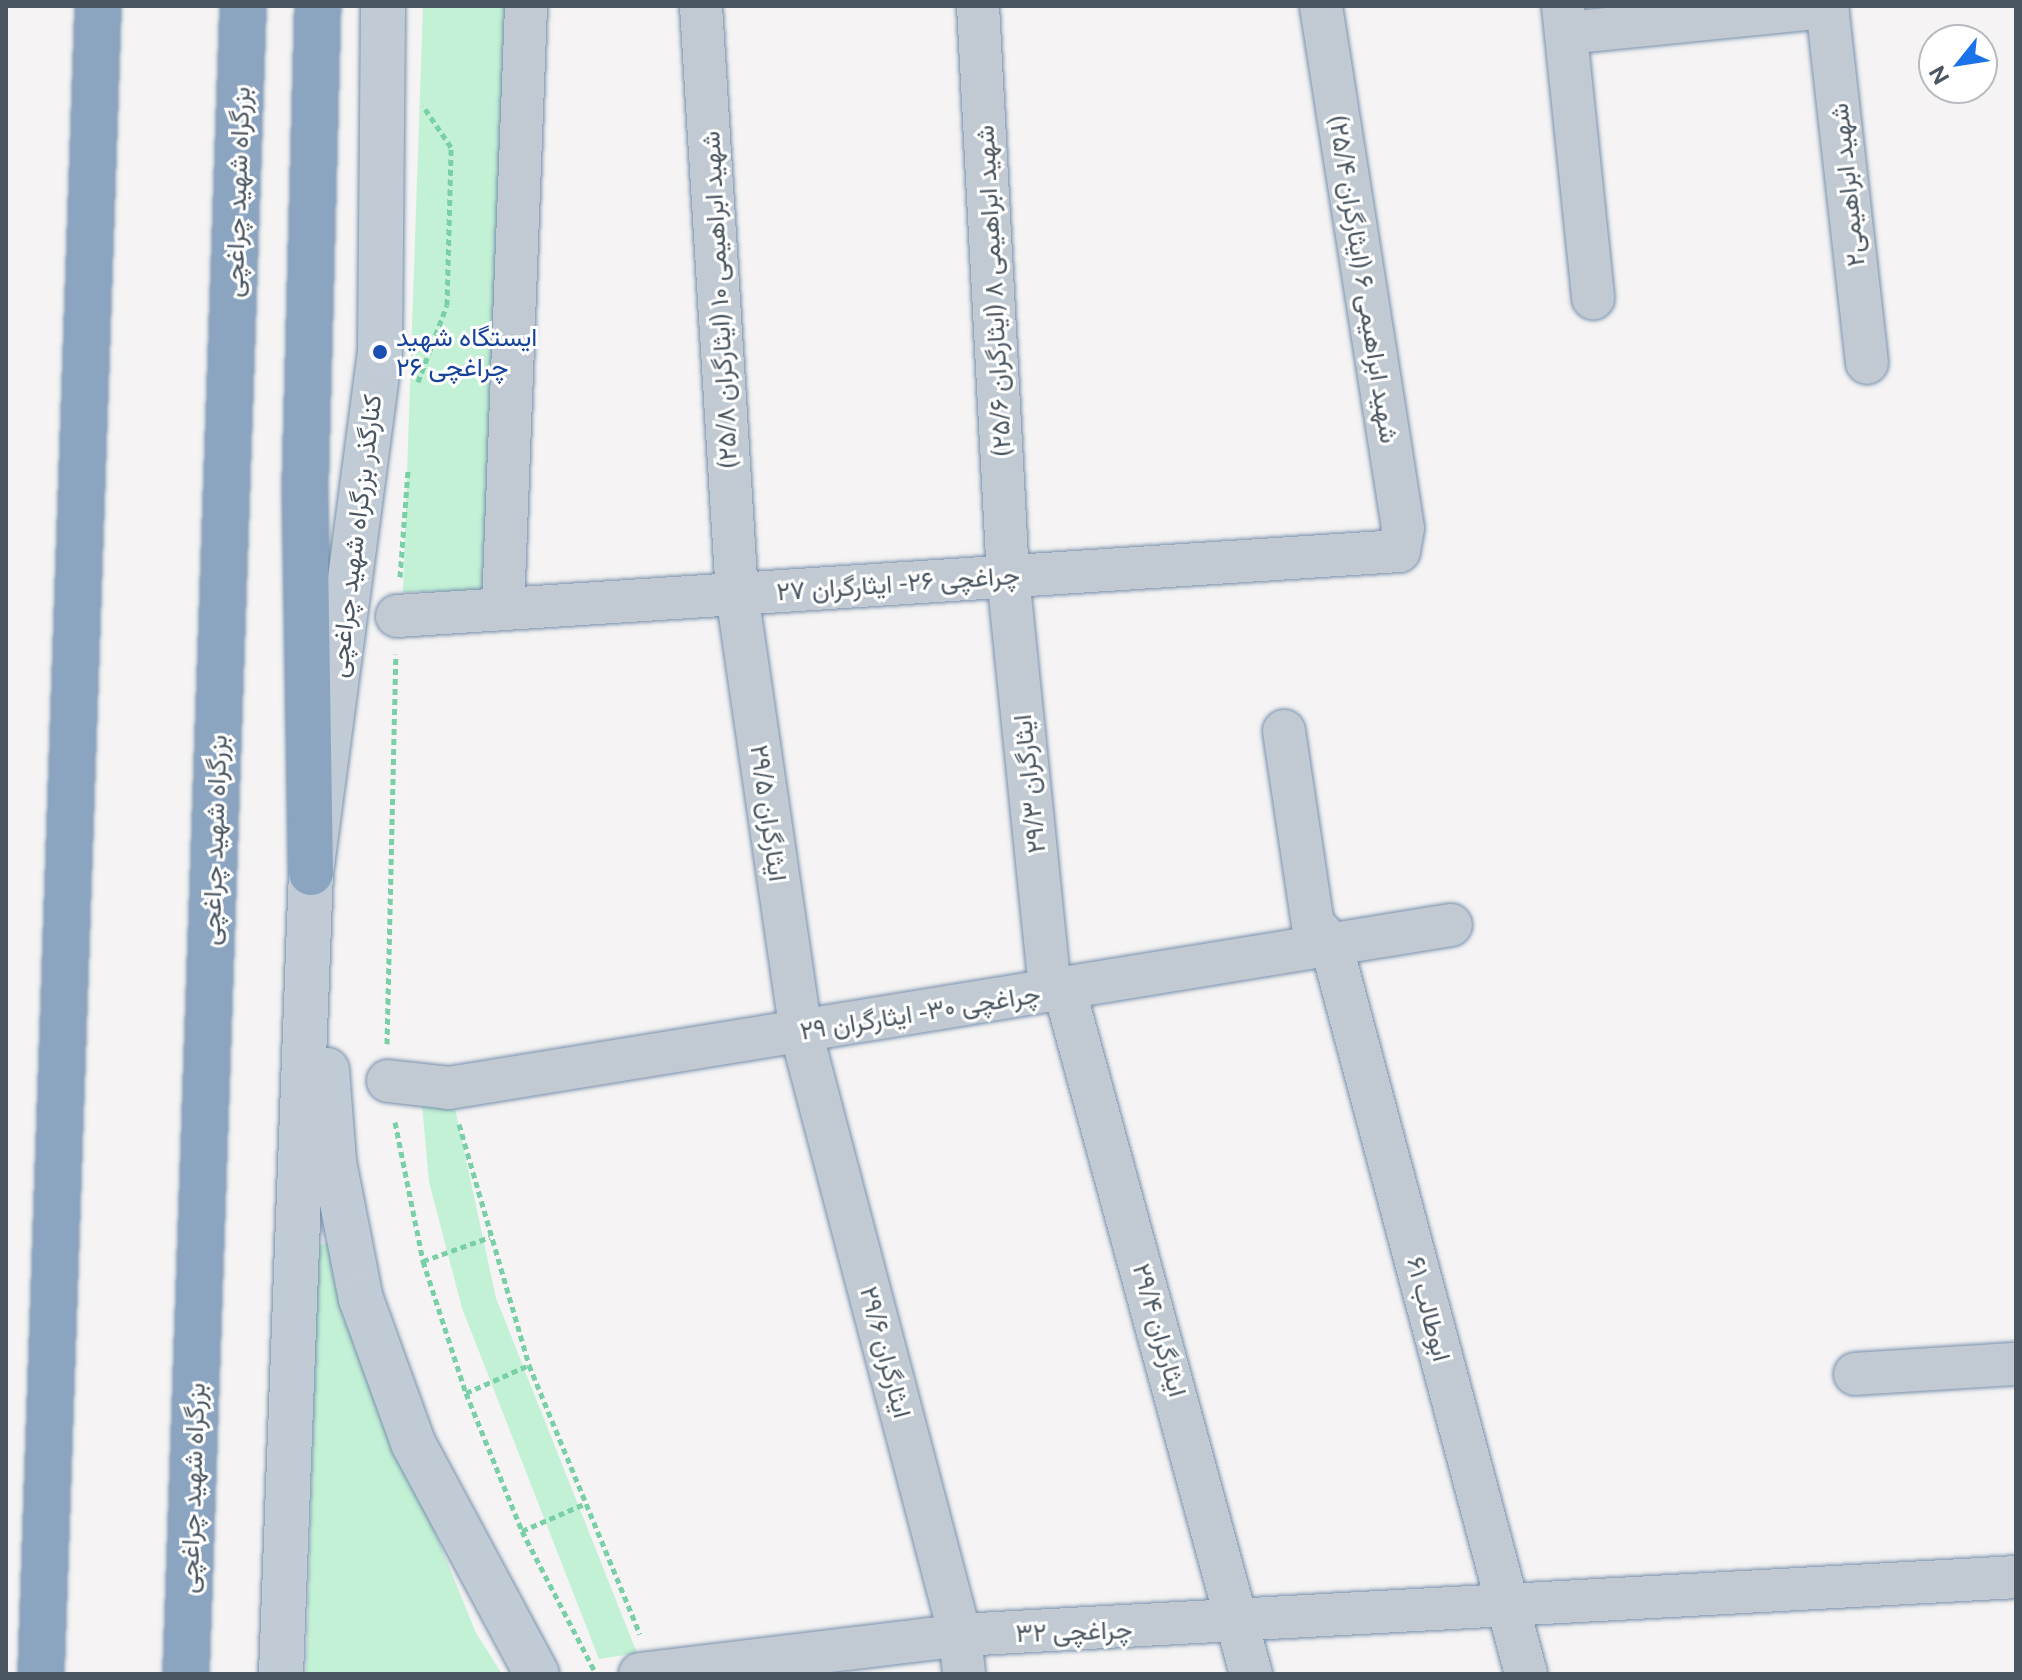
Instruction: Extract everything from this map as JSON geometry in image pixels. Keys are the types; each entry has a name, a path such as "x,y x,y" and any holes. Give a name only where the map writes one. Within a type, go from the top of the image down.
{"highway":[{"path":"41,1674 98,6"},
{"name":"بزرگراه شهید چراغچی","path":"186,1674 243,6"},
{"path":"311,873 305,492 318,6"}],"main road":[{"name":"کنارگذر بزرگراه شهید چراغچی","path":"311,873 380,352 383,6"},
{"path":"281,1674 311,873"},
{"path":"311,873 334,1162 361,1299 413,1443 537,1674"}],"street":[{"path":"503,608 526,6"},
{"name":"شهید ابراهیمی ۱۰ (ایثارگران ۲۵/۸)","path":"701,6 737,594"},
{"name":"شهید ابراهیمی ۸ (ایثارگران ۲۵/۶)","path":"978,6 1008,576"},
{"name":"شهید ابراهیمی ۶ (ایثارگران ۲۵/۴)","path":"1321,6 1403,528 1399,551"},
{"path":"1593,298 1564,20 1828,7"},
{"name":"شهید ابراهیمی۲","path":"1828,7 1867,363"},
{"name":"چراغچی ۲۶ - ایثارگران ۲۷","path":"397,616 1399,551"},
{"name":"ایثارگران ۲۹/۳","path":"1008,576 1057,989"},
{"name":"ایثارگران ۲۹/۵","path":"737,594 801,1032"},
{"name":"ابوطالب ۶۱","path":"1284,731 1313,924 1331,944 1526,1674"},
{"name":"چراغچی ۳۰ - ایثارگران ۲۹","path":"388,1081 449,1088 1451,925"},
{"name":"ایثارگران ۲۹/۴","path":"1057,989 1243,1625 1251,1674"},
{"name":"ایثارگران ۲۹/۶","path":"801,1032 962,1654"},
{"path":"1855,1374 2016,1364"},
{"name":"چراغچی ۳۲","path":"648,1673 962,1654 1243,1625 1509,1606 2016,1577"}],"path":[{"path":"413,397 447,305 451,147 414,94"},
{"path":"409,460 397,616 384,984 388,1081 423,1261 466,1393 522,1531 596,1674"},
{"path":"449,1088 529,1365 648,1673"},
{"path":"423,1261 490,1237"},
{"path":"466,1393 529,1365"},
{"path":"522,1531 584,1504"}],"green space":[{"path":"423,6 511,6 492,590 403,592"},
{"path":"454,1104 496,1298 637,1653 599,1659 462,1308 429,1182 422,1105"},
{"path":"330,1242 385,1409 476,1633 502,1674 306,1674 318,1246"}],"place":[{"name":"ایستگاه شهید چراغچی ۲۶","path":"380,352"}]}
